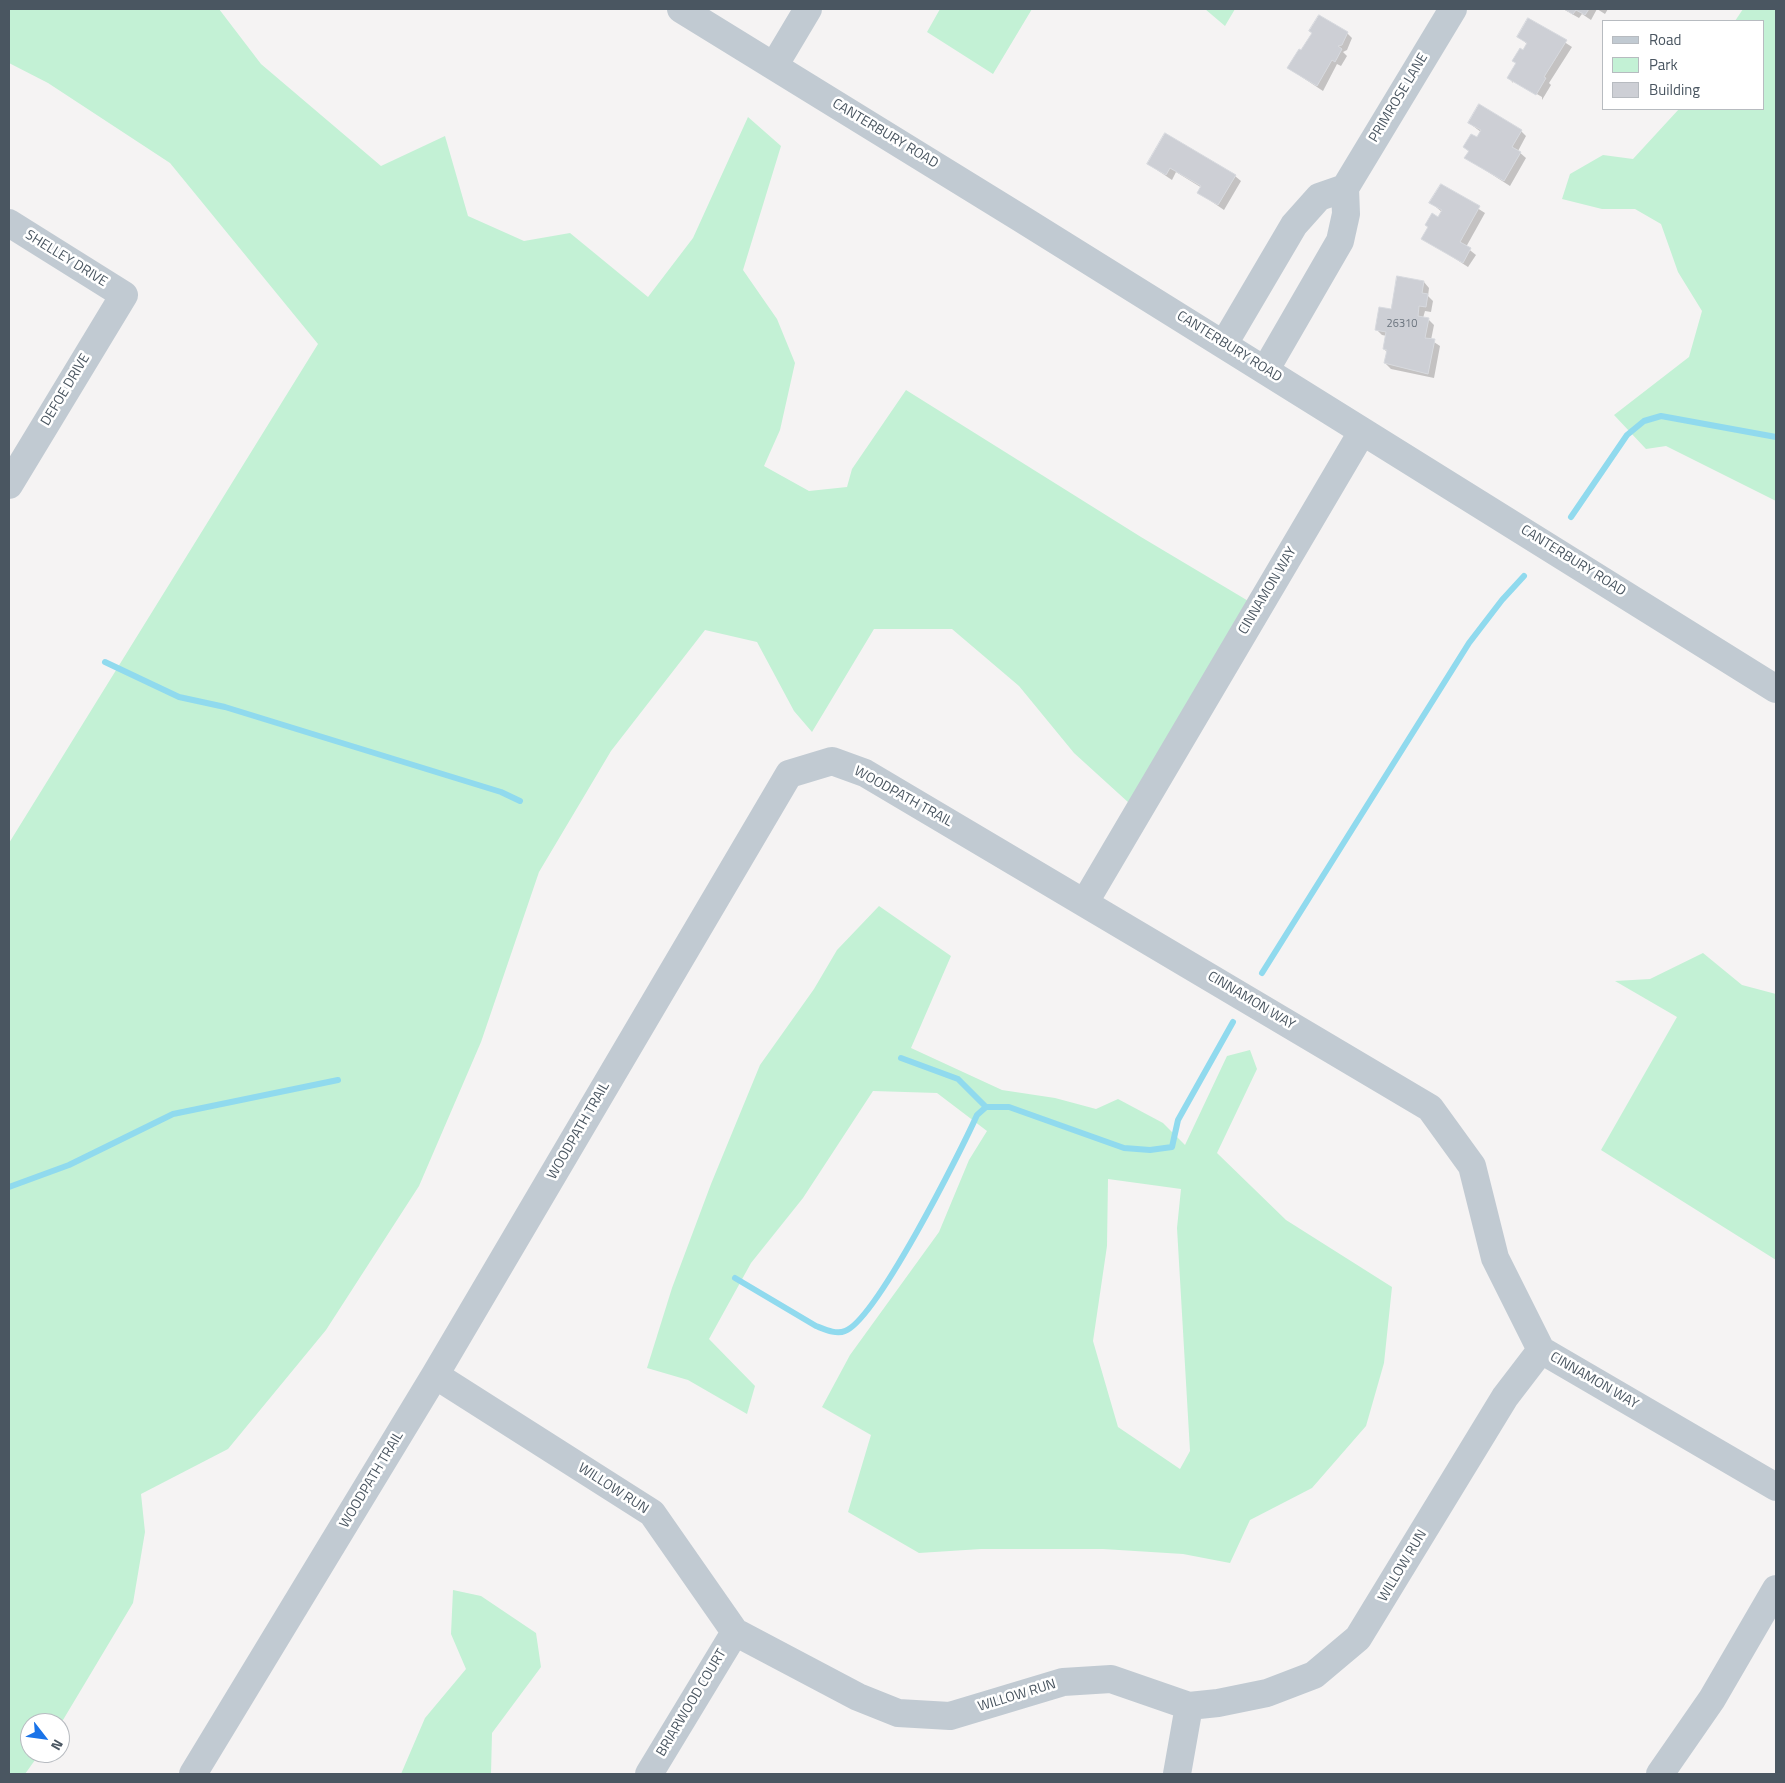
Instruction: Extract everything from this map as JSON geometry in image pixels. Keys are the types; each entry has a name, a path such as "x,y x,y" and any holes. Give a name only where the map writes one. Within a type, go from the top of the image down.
{"street":[{"name":"CANTERBURY ROAD","path":"681,9 1266,369 1362,432 1776,689"},
{"path":"774,66 808,9"},
{"name":"PRIMROSE LANE","path":"1345,188 1453,9"},
{"path":"1224,344 1294,225 1319,197 1345,188 1346,214 1340,241 1266,369"},
{"name":"SHELLEY DRIVE","path":"9,223 124,295"},
{"name":"DEFOE DRIVE","path":"9,485 124,295"},
{"name":"CINNAMON WAY","path":"1362,432 1085,902 1430,1108 1472,1166 1495,1258 1541,1350 1773,1480"},
{"name":"WOODPATH TRAIL","path":"194,1774 435,1375 789,774 832,761 865,773 1085,902"},
{"name":"WILLOW RUN","path":"435,1375 652,1513 735,1632 858,1697 898,1713 950,1716 1063,1682 1111,1679 1189,1706 1218,1703 1267,1693 1314,1675 1358,1638 1505,1397 1541,1350"},
{"path":"1660,1774 1712,1699 1776,1589"},
{"name":"BRIARWOOD COURT","path":"649,1774 735,1632"},
{"path":"1177,1774 1189,1706"}],"green space":[{"path":"9,9 219,9 261,64 381,166 445,136 468,216 524,241 570,233 648,297 693,238 748,117 781,146 743,270 777,319 795,363 780,430 764,466 809,491 847,487 852,469 906,390 1141,537 1250,602 1129,803 1074,753 1019,686 952,629 874,629 812,732 794,711 757,642 705,630 611,751 539,872 481,1042 419,1186 326,1330 228,1449 141,1494 145,1532 133,1603 67,1713 20,1713 20,1763 33,1763 25,1774 9,1774 9,843 318,344 170,163 48,83 9,63"},
{"path":"940,9 1032,9 993,74 927,32"},
{"path":"1205,9 1235,9 1225,26"},
{"path":"1743,9 1776,9 1776,501 1666,446 1646,449 1614,415 1689,357 1702,311 1678,272 1661,224 1635,209 1602,209 1562,199 1570,174 1603,155 1633,159 1678,110 1765,110 1765,20 1736,20"},
{"path":"879,906 951,956 911,1048 1002,1090 1055,1098 1096,1109 1118,1099 1163,1123 1185,1145 1227,1056 1250,1050 1257,1069 1217,1153 1286,1220 1392,1287 1384,1363 1366,1426 1312,1488 1250,1520 1230,1563 1183,1554 1103,1549 981,1549 919,1553 848,1512 871,1435 822,1407 850,1355 939,1232 969,1160 987,1131 937,1093 873,1091 803,1198 751,1263 709,1339 755,1386 747,1414 688,1380 647,1368 672,1288 711,1184 760,1065 814,989 837,950","holes":["1108,1179 1181,1189 1177,1228 1190,1451 1180,1469 1118,1427 1093,1341 1107,1246"]},
{"path":"1703,953 1742,985 1776,994 1776,1260 1601,1150 1677,1017 1615,981 1650,979"},
{"path":"453,1590 481,1596 536,1633 541,1667 492,1733 491,1774 401,1774 425,1718 466,1669 451,1634"}],"building":[{"path":"1565,9 1589,9 1585,15 1576,10 1573,14"},
{"path":"1319,15 1348,32 1342,45 1338,46 1342,49 1335,62 1332,60 1317,86 1287,68 1312,33 1309,31"},
{"path":"1528,18 1567,40 1544,77 1546,78 1536,95 1507,78 1516,63 1512,61 1520,48 1523,50 1527,43 1517,37"},
{"path":"1479,104 1522,130 1512,147 1521,152 1504,181 1464,158 1469,151 1463,147 1471,134 1477,137 1481,130 1468,123"},
{"path":"1165,133 1236,175 1218,205 1197,193 1201,186 1170,168 1166,175 1147,164"},
{"path":"1441,184 1480,206 1460,242 1471,248 1463,263 1421,239 1428,227 1425,225 1432,213 1438,217 1442,210 1429,203"},
{"path":"1397,276 1424,281 1422,293 1428,294 1426,307 1419,306 1418,316 1429,318 1425,338 1435,339 1428,374 1384,363 1387,350 1383,349 1386,332 1375,330 1379,307 1391,309"}],"waterway":[{"path":"1571,517 1627,435 1644,421 1661,416 1776,437"},
{"path":"1262,973 1469,643 1502,600 1524,576"},
{"path":"105,662 179,697 225,707 501,792 520,801"},
{"path":"735,1278 816,1326 834,1332 845,1331 859,1320 896,1267 917,1232 977,1115 986,1107 1009,1107 1124,1148 1150,1150 1172,1147 1178,1120 1233,1022"},
{"path":"901,1058 958,1079 986,1107"},
{"path":"9,1187 69,1165 173,1114 338,1080"}]}
